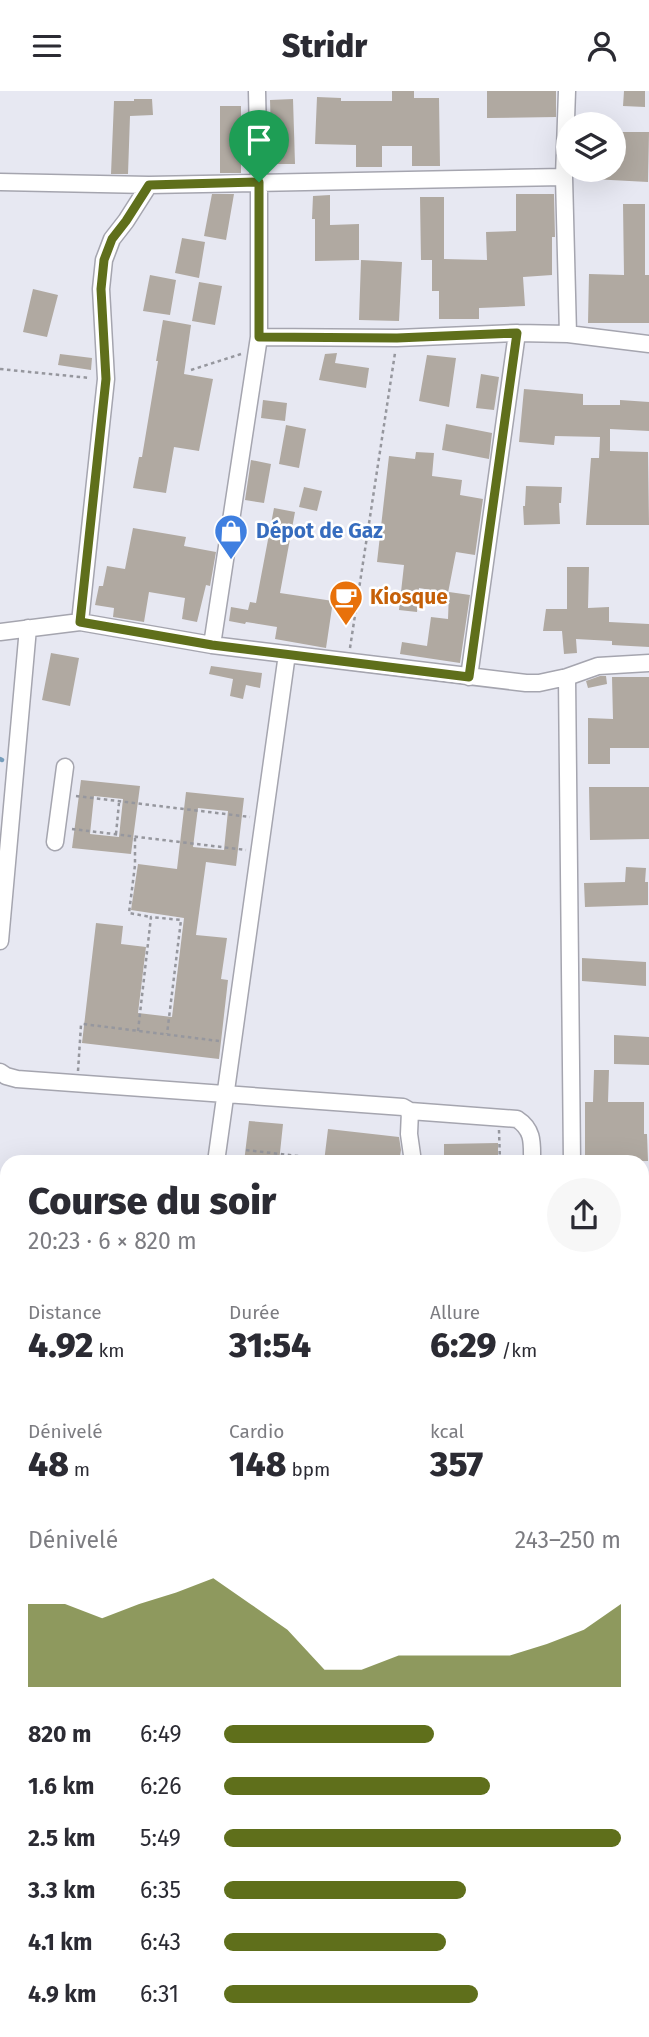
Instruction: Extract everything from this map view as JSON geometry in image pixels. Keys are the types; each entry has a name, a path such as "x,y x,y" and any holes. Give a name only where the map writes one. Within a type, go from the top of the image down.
{"street":[{"path":"212,645 258,343 257,91"},
{"path":"567,91 567,112"},
{"path":"0,182 149,185 556,177"},
{"path":"565,182 568,334"},
{"path":"80,622 106,379 101,289 104,260 112,239 149,185"},
{"path":"258,343 517,333 568,334 649,344"},
{"path":"469,677 517,333"},
{"path":"0,632 80,622 212,645 469,677 539,683 568,677 598,666 649,663"},
{"path":"0,941 28,628"},
{"path":"217,1155 287,654"},
{"path":"568,677 572,1155"},
{"path":"56,835 65,767"},
{"path":"0,1072 17,1079 402,1107 410,1111 517,1119 526,1125 532,1137 532,1155"},
{"path":"410,1111 412,1155"}],"path":[{"path":"348,661 397,338"},
{"path":"191,370 258,343"},
{"path":"0,369 106,379"},
{"path":"61,795 264,819"},
{"path":"116,834 119,802"},
{"path":"56,835 116,834 260,851"},
{"path":"135,836 135,865 129,913 182,921 167,1034"},
{"path":"138,1031 151,918"},
{"path":"77,1083 82,1024 233,1042"},
{"path":"499,1117 500,1155"},
{"path":"246,1150 284,1155"}],"building":[{"path":"392,91 414,91 414,98 439,98 440,166 412,166 412,146 382,146 382,167 356,167 356,145 315,144 317,97 341,98 341,101 392,101"},
{"path":"487,91 556,91 556,117 487,118"},
{"path":"624,91 645,91 645,107 623,106"},
{"path":"152,99 153,115 130,116 128,174 111,174 114,101"},
{"path":"293,99 295,164 272,164 270,100"},
{"path":"220,106 241,106 241,173 220,173"},
{"path":"626,132 649,132 648,182 626,181"},
{"path":"212,194 234,194 226,240 204,236"},
{"path":"516,194 554,194 552,275 523,277 525,306 479,308 479,319 439,319 439,291 432,291 432,260 421,260 420,197 444,197 444,259 487,260 486,232 516,231"},
{"path":"330,195 330,225 359,224 359,260 315,261 313,196"},
{"path":"623,204 645,204 645,275 649,275 649,323 588,323 589,274 624,275"},
{"path":"182,238 205,242 199,278 175,273"},
{"path":"361,260 402,262 399,321 359,320"},
{"path":"150,275 176,280 170,315 143,311"},
{"path":"199,282 222,286 215,325 192,321"},
{"path":"33,289 58,295 47,337 23,332"},
{"path":"163,320 191,325 184,374 213,379 199,451 174,447 166,493 133,488 139,457 142,457"},
{"path":"337,353 335,363 369,368 366,388 319,380 325,354"},
{"path":"60,354 92,358 91,370 58,365"},
{"path":"427,355 456,358 449,407 419,401"},
{"path":"481,374 499,377 494,410 476,408"},
{"path":"524,389 583,394 583,405 620,405 620,400 649,402 649,431 610,429 610,451 648,452 649,525 586,525 591,458 599,458 600,437 555,436 554,445 519,442"},
{"path":"263,400 287,403 285,421 261,418"},
{"path":"446,424 492,433 489,459 442,450"},
{"path":"286,425 306,429 299,468 279,464"},
{"path":"416,452 434,453 432,476 462,480 460,495 483,499 475,555 456,552 448,593 419,588 417,612 399,610 404,565 377,562 389,456 415,459"},
{"path":"251,460 271,464 264,503 245,500"},
{"path":"526,486 562,487 559,503 560,524 524,525"},
{"path":"304,487 322,491 317,511 299,507"},
{"path":"274,508 295,512 280,593 333,601 326,648 275,639 277,627 229,621 231,607 248,610 250,602 256,603"},
{"path":"133,528 186,537 184,546 216,552 210,586 206,585 197,622 182,619 185,598 149,592 144,622 113,617 114,608 95,605 107,566 125,569"},
{"path":"567,567 589,567 588,608 609,607 609,622 649,624 649,647 576,639 577,653 564,654 562,631 543,631 546,609 567,609"},
{"path":"449,592 470,595 460,663 400,654 402,642 427,646 431,617 448,619"},
{"path":"51,653 79,658 70,706 42,700"},
{"path":"211,666 262,673 260,688 246,685 243,699 230,696 233,679 209,674"},
{"path":"606,676 607,684 588,688 586,681"},
{"path":"612,677 649,677 649,748 610,748 610,764 588,764 588,718 613,719"},
{"path":"81,780 140,786 131,854 72,848","holes":["94,796 123,799 119,837 90,834"]},
{"path":"589,787 649,787 649,839 590,840"},
{"path":"186,792 244,798 236,866 206,862 196,935 227,938 221,979 228,980 219,1059 82,1043 96,923 123,926 121,944 146,947 138,1013 172,1017 184,918 131,910 138,864 177,869","holes":["198,808 228,811 224,850 193,847"]},
{"path":"626,867 646,868 648,905 585,907 584,883 625,882"},
{"path":"582,958 646,962 646,986 582,981"},
{"path":"614,1035 649,1037 649,1065 614,1064"},
{"path":"594,1070 609,1070 608,1102 644,1102 644,1134 647,1134 648,1155 585,1155 585,1102 593,1102"},
{"path":"249,1121 283,1124 280,1155 245,1155"},
{"path":"328,1129 399,1137 401,1150 400,1155 325,1155"},
{"path":"498,1143 498,1155 444,1155 444,1144"}],"place":[{"name":"Dépot de Gaz","path":"231,561"},
{"name":"Kiosque","path":"346,627"}],"route":[{"path":"259,182 259,337 397,338 517,333 469,677 212,645 80,622 106,379 101,289 104,260 112,239 149,185 259,182"}]}
